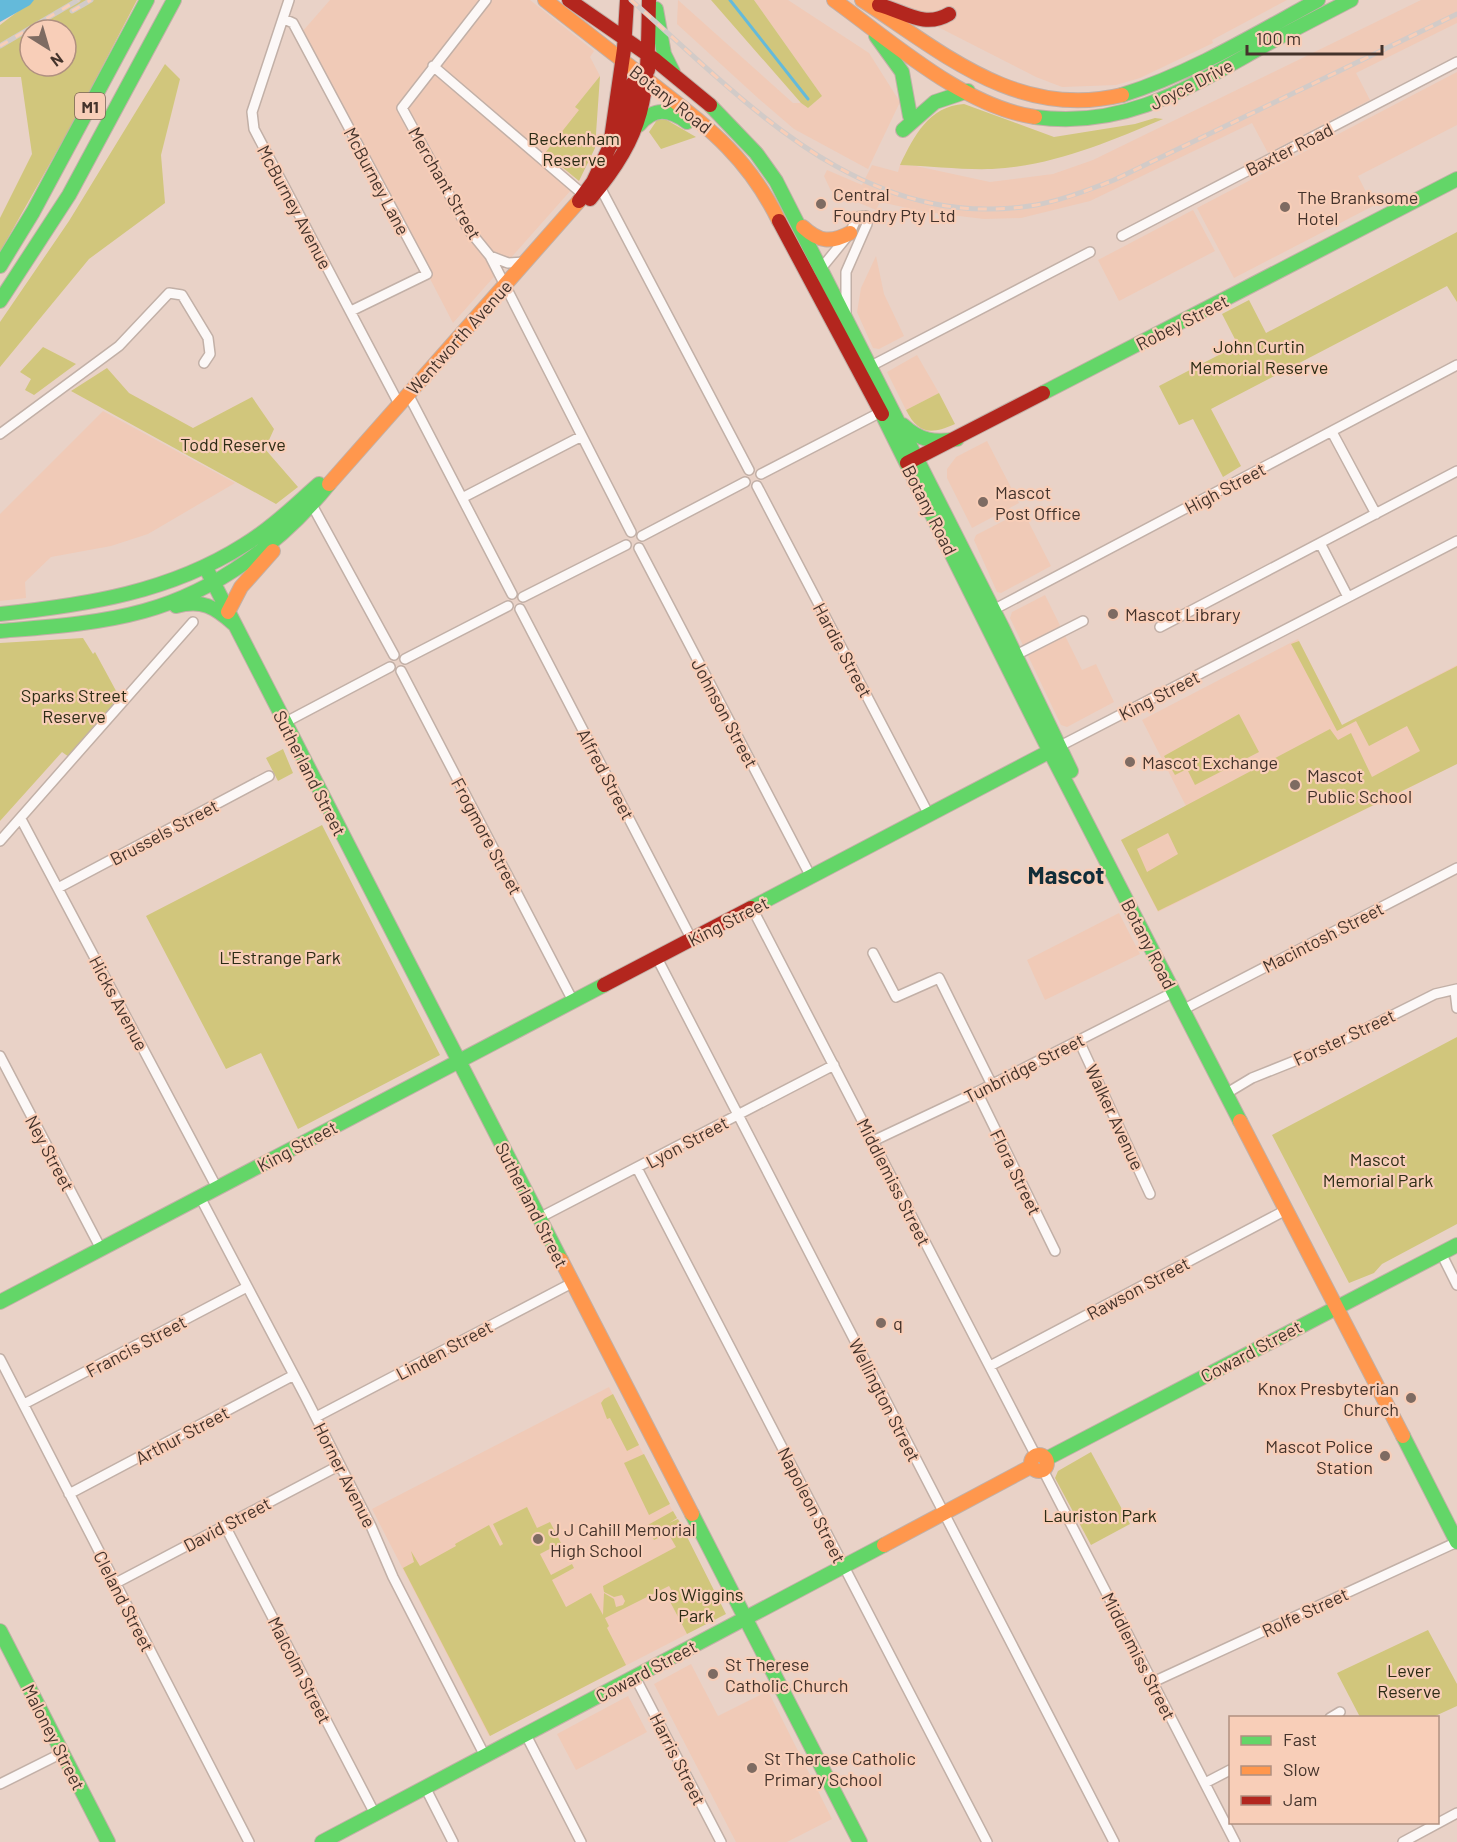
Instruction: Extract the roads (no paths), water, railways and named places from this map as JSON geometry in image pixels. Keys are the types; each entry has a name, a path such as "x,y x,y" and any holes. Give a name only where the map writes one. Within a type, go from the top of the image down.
{"main road":[{"name":"M1","path":"0,266 33,212 147,0"},
{"path":"33,212 82,138 159,0"},
{"name":"M1","path":"0,301 45,234 97,145 174,0"},
{"path":"97,145 187,0"},
{"name":"Botany Road","path":"545,0 639,61 679,80 727,120 754,150 776,181 799,224 869,367 885,410"},
{"name":"Wentworth Avenue","path":"586,196 610,146 639,61 649,0"},
{"path":"654,0 664,54 679,80"},
{"name":"Joyce Drive","path":"834,0 954,83 1002,108 1048,118 1081,120 1126,114 1172,98 1351,0"},
{"name":"Joyce Drive","path":"863,1 990,81 1020,92 1054,99 1102,100 1134,94 1172,80 1318,0"},
{"path":"863,1 887,6 924,22 934,21 949,14"},
{"name":"Botany Road","path":"573,3 639,61 716,135 747,167 766,194 809,281 885,410 993,610 1016,655 1055,749 1190,1006 1457,1542"},
{"name":"Wentworth Avenue","path":"0,631 67,626 145,612 213,583 248,562 288,529 312,505 349,460 525,262 586,196 600,187 625,156 644,108 639,61 627,4"},
{"path":"863,21 902,72 910,116"},
{"path":"610,146 626,125 639,61"},
{"path":"903,130 935,102 968,91"},
{"path":"639,125 650,113 661,110 675,114 702,132 716,135"},
{"name":"Robey Street","path":"912,461 1457,179"},
{"path":"799,224 821,241 834,242 849,234"},
{"path":"885,410 916,437 930,441 957,439"},
{"name":"Wentworth Avenue","path":"0,614 110,601 139,594 206,567 235,552 269,528 349,460"},
{"name":"Botany Road","path":"912,461 1174,992 1286,1210 1340,1305 1457,1524"},
{"path":"231,618 231,600 237,590 269,556 288,529"},
{"name":"Sutherland Street","path":"206,567 860,1842"},
{"path":"145,612 191,602 205,602 231,618"},
{"name":"King Street","path":"0,1302 1055,749"},
{"name":"Coward Street","path":"322,1842 1457,1245"},
{"name":"Maloney Street","path":"0,1631 5,1654 62,1753 108,1842"}],"street":[{"name":"McBurney Avenue","path":"289,0 252,120 254,129 351,311 403,399"},
{"path":"486,0 434,66 586,196"},
{"name":"McBurney Lane","path":"284,19 293,23 426,274 351,311"},
{"name":"Baxter Road","path":"1122,236 1457,62"},
{"name":"Merchant Street","path":"434,66 402,108 468,229 490,256 504,286"},
{"path":"600,187 749,470"},
{"path":"809,281 849,234 858,215 866,216 867,224 846,272 846,320"},
{"path":"869,367 1089,252"},
{"name":"Merchant Street","path":"490,256 508,263 525,262"},
{"path":"504,286 631,532"},
{"path":"0,434 119,346 169,293 182,295 208,338 210,354 204,363"},
{"name":"High Street","path":"993,610 1457,365"},
{"path":"403,399 462,498 512,594"},
{"path":"761,474 885,410"},
{"path":"1332,432 1376,514"},
{"path":"462,498 580,437"},
{"path":"754,469 761,474 762,479 757,486 750,487 745,482 745,474 749,470 754,469"},
{"path":"1160,627 1457,471"},
{"path":"642,536 745,482"},
{"name":"Hardie Street","path":"757,486 929,815"},
{"path":"312,505 394,655"},
{"path":"631,532 639,532 642,536 642,544 639,548 633,549 626,544 625,538 631,532"},
{"name":"King Street","path":"1055,749 1457,541"},
{"path":"1320,543 1348,597"},
{"path":"523,597 626,544"},
{"name":"Johnson Street","path":"639,548 812,878"},
{"path":"508,606 508,598 512,594 519,594 523,597"},
{"path":"508,606 514,610 520,609 524,605 523,597"},
{"path":"405,659 508,606"},
{"name":"Alfred Street","path":"520,609 692,940"},
{"path":"1016,655 1083,621"},
{"path":"0,842 193,622"},
{"path":"394,655 402,655 405,659 406,664 401,671 393,671 390,667 389,662 394,655"},
{"path":"284,723 390,667"},
{"name":"Frogmore Street","path":"401,671 573,1001"},
{"name":"Brussels Street","path":"58,888 269,776"},
{"name":"Hicks Avenue","path":"21,819 217,1188"},
{"name":"Macintosh Street","path":"1190,1006 1457,868"},
{"name":"Middlemiss Street","path":"752,908 1235,1842"},
{"path":"873,953 896,997 939,978 992,1085"},
{"name":"Wellington Street","path":"657,958 1114,1842"},
{"path":"1456,990 1457,1008"},
{"name":"Forster Street","path":"1232,1090 1252,1078 1327,1048 1435,994 1456,990"},
{"name":"Tunbridge Street","path":"873,1141 992,1085 1174,992"},
{"name":"Walker Avenue","path":"1079,1041 1150,1194"},
{"name":"Ney Street","path":"0,1056 101,1249"},
{"name":"Lyon Street","path":"539,1218 834,1065"},
{"name":"Flora Street","path":"977,1092 1055,1251"},
{"name":"Napoleon Street","path":"637,1168 987,1842"},
{"name":"Horner Avenue","path":"200,1197 372,1526 393,1577 485,1756"},
{"name":"Rawson Street","path":"990,1366 1286,1210"},
{"path":"1441,1253 1457,1285"},
{"name":"Linden Street","path":"316,1417 572,1283"},
{"name":"Francis Street","path":"24,1404 247,1287"},
{"name":"Cleland Street","path":"0,1359 249,1842"},
{"name":"Arthur Street","path":"69,1494 294,1375"},
{"name":"David Street","path":"114,1584 340,1465"},
{"name":"Malcolm Street","path":"225,1526 375,1814"},
{"name":"Rolfe Street","path":"1153,1683 1457,1542"},
{"name":"Harris Street","path":"636,1677 721,1842"},
{"path":"1333,1716 1340,1712"},
{"path":"526,1735 581,1842"},
{"path":"0,1784 62,1753"},
{"path":"1205,1783 1229,1771"},
{"path":"425,1787 453,1842"},
{"path":"1439,1822 1457,1813"},
{"path":"1402,1842 1436,1824"}],"water":[{"path":"0,0 34,0 30,5 0,22"}],"waterway":[{"path":"730,0 808,99"}],"railway":[{"path":"0,46 78,0"},
{"path":"72,11 91,0"},
{"path":"631,0 719,80 765,118 813,152 863,180 916,200 974,209 1036,205 1066,198 1114,180 1457,14"}],"place":[{"name":"Central Foundry Pty Ltd","path":"821,204"},
{"name":"The Branksome Hotel","path":"1285,207"},
{"name":"Mascot Post Office","path":"983,502"},
{"name":"Mascot Library","path":"1113,614"},
{"name":"Mascot Exchange","path":"1130,762"},
{"name":"Mascot Public School","path":"1295,785"},
{"name":"q","path":"881,1323"},
{"name":"Knox Presbyterian Church","path":"1411,1398"},
{"name":"Mascot Police Station","path":"1385,1456"},
{"name":"J J Cahill Memorial High School","path":"538,1539"},
{"name":"St Therese Catholic Church","path":"713,1674"},
{"name":"St Therese Catholic Primary School","path":"752,1768"}],"district":[{"name":"Mascot","path":"1066,874"}],"park label":[{"name":"Beckenham Reserve","path":"574,148"},
{"name":"John Curtin Memorial Reserve","path":"1259,356"},
{"name":"Todd Reserve","path":"233,444"},
{"name":"Sparks Street Reserve","path":"74,705"},
{"name":"L'Estrange Park","path":"280,957"},
{"name":"Mascot Memorial Park","path":"1378,1169"},
{"name":"Lauriston Park","path":"1100,1515"},
{"name":"Jos Wiggins Park","path":"696,1604"},
{"name":"Lever Reserve","path":"1409,1680"}]}
